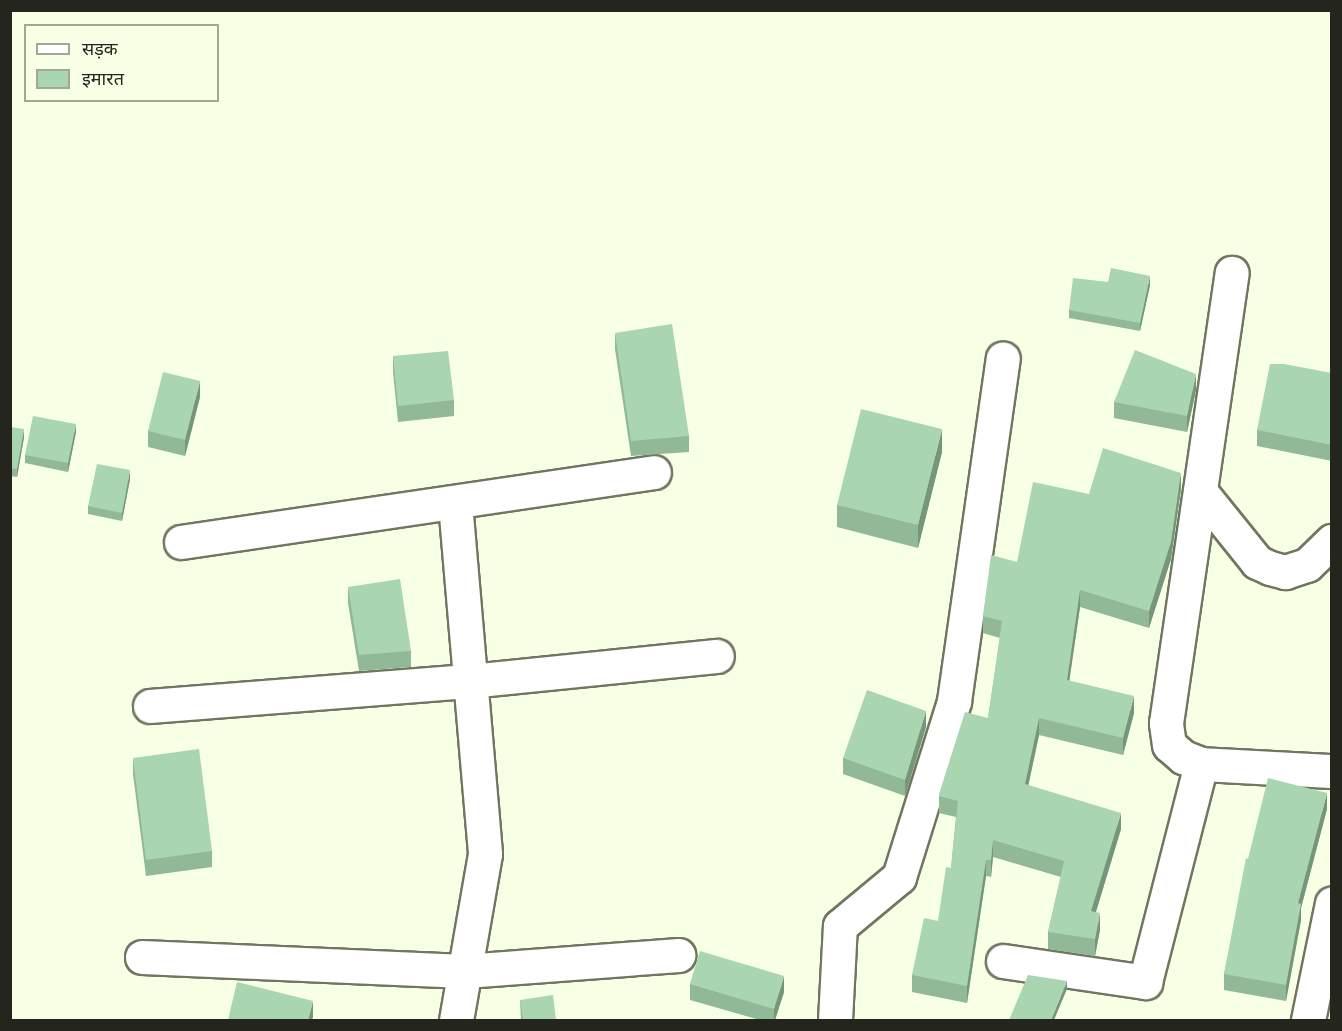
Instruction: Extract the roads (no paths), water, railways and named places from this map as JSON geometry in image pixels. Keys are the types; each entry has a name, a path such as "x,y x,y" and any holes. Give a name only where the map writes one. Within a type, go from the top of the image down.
{"street":[{"path":"1232,273 1166,723 1169,745 1183,757 1202,764 1332,771"},
{"path":"835,1020 840,926 899,877 954,701 1003,358"},
{"path":"181,542 654,472"},
{"path":"1200,491 1257,562 1270,568 1285,572 1307,565 1332,541"},
{"path":"454,503 485,854 456,1020"},
{"path":"150,705 470,681 717,656"},
{"path":"1003,961 1145,982 1202,764"},
{"path":"1308,1020 1332,903"},
{"path":"142,957 465,971 678,955"}]}
